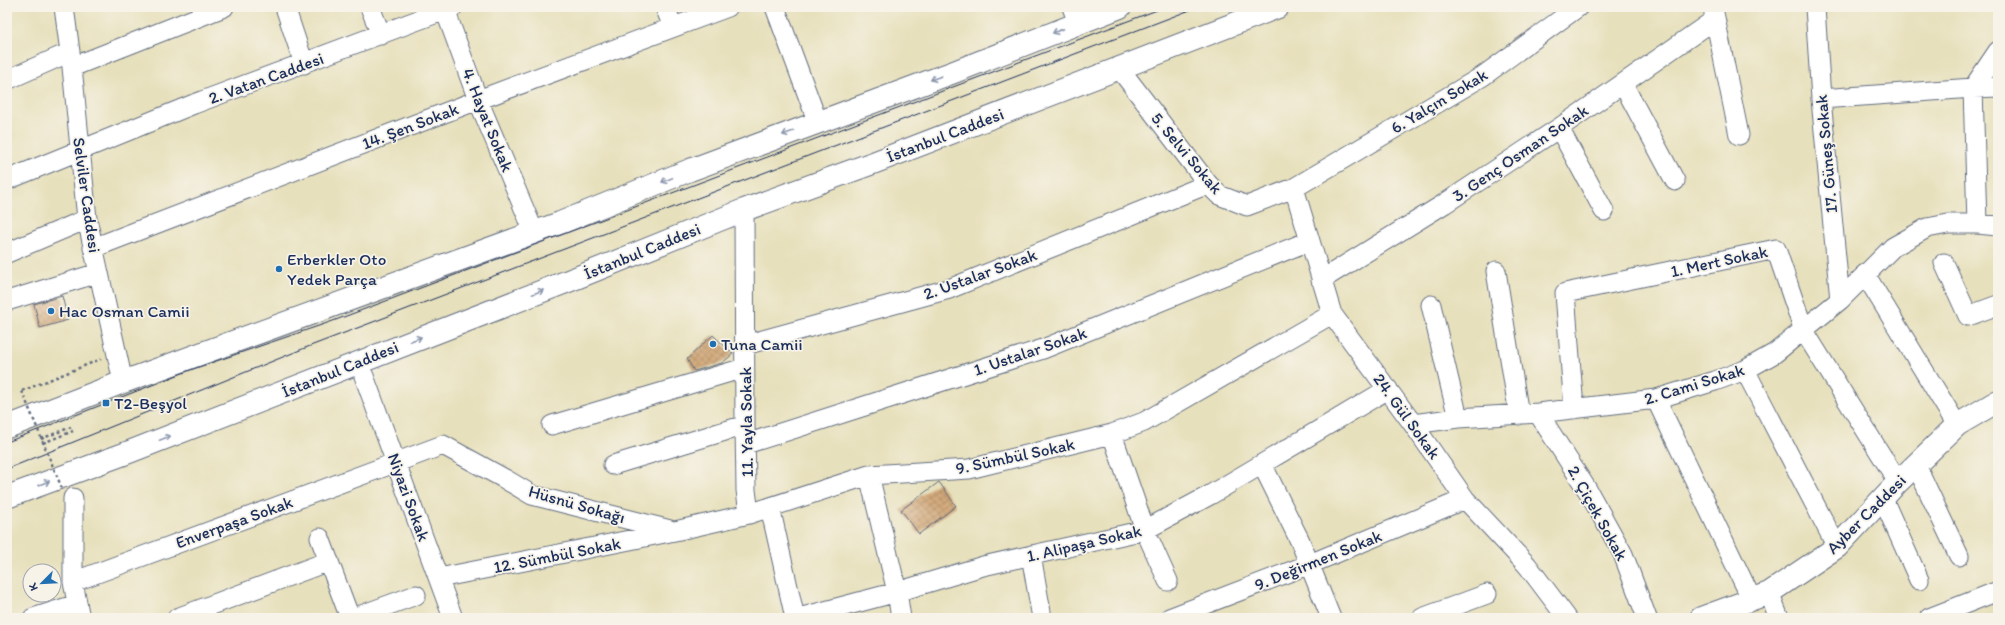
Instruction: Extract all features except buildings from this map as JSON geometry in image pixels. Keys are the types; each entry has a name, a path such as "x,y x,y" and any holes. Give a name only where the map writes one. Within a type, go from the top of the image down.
{"main road":[{"path":"7,427 123,382 534,232 690,170 818,123 1075,15 1120,7"},
{"name":"İstanbul Caddesi","path":"7,497 124,454 576,278 744,210 873,163 1278,7"},
{"name":"Ayber Caddesi","path":"1701,618 1760,596 1837,547 1898,482 1957,425 1997,404"}],"street":[{"name":"Selviler Caddesi","path":"64,7 71,60 79,152 87,219 123,382"},
{"path":"7,80 71,60 224,7"},
{"path":"286,7 304,64"},
{"path":"370,7 381,35"},
{"path":"665,7 673,27"},
{"name":"14. Şen Sokak","path":"93,248 478,100 728,7"},
{"path":"775,7 818,123"},
{"name":"6. Yalçın Sokak","path":"1294,188 1483,76 1578,7"},
{"name":"17. Güneş Sokak","path":"1815,7 1821,99 1840,300"},
{"name":"2. Vatan Caddesi","path":"7,180 194,104 381,35 447,8"},
{"name":"4. Hayat Sokak","path":"447,8 478,100 534,232"},
{"path":"1714,14 1739,135"},
{"name":"3. Genç Osman Sokak","path":"1321,280 1444,204 1559,128 1623,84 1714,14"},
{"path":"1978,224 1973,88 1998,51"},
{"name":"5. Selvi Sokak","path":"1119,68 1208,184 1219,195 1247,206 1294,188"},
{"path":"1623,84 1675,181"},
{"path":"1821,99 1998,87"},
{"path":"1559,128 1604,211"},
{"name":"2. Ustalar Sokak","path":"745,345 949,289 1208,184"},
{"name":"24. Gül Sokak","path":"1294,188 1332,314 1388,389 1465,499 1527,565 1567,618"},
{"name":"11. Yayla Sokak","path":"744,210 744,368 749,514"},
{"path":"7,253 87,219"},
{"name":"2. Cami Sokak","path":"1413,424 1458,418 1519,415 1656,399 1715,381 1745,370 1775,353 1804,332 1840,300 1893,247 1928,228 1948,224 1998,226"},
{"name":"1. Ustalar Sokak","path":"746,444 1043,349 1309,241"},
{"name":"1. Mert Sokak","path":"1574,409 1565,293 1776,249 1804,332 1898,482"},
{"path":"1944,263 1968,316 1998,305"},
{"path":"1496,271 1519,415"},
{"path":"7,301 98,273"},
{"path":"1866,274 1957,425"},
{"path":"1431,305 1458,418"},
{"name":"9. Sümbül Sokak","path":"675,531 749,514 869,475 969,470 1112,434 1144,422 1332,314"},
{"path":"552,425 744,368"},
{"path":"1745,370 1837,547"},
{"name":"Niyazi Sokak","path":"364,376 454,618"},
{"name":"1. Alipaşa Sokak","path":"799,618 897,592 983,566 1145,530 1210,495 1388,389"},
{"path":"1656,399 1760,596 1779,618"},
{"name":"2. Çiçek Sokak","path":"1538,413 1588,491 1623,554 1647,618"},
{"path":"613,465 745,425"},
{"path":"1112,434 1145,530 1168,581"},
{"name":"Hüsnü Sokağı","path":"396,462 442,445 505,478 532,495 675,531"},
{"name":"Enverpaşa Sokak","path":"73,582 396,462"},
{"path":"1262,464 1300,541 1331,618"},
{"path":"1916,465 1959,556"},
{"path":"869,475 897,592 901,618"},
{"path":"33,618 78,611 73,582 68,495"},
{"name":"9. Değirmen Sokak","path":"1169,618 1310,564 1465,499"},
{"path":"1882,499 1919,580"},
{"path":"770,507 795,618"},
{"name":"12. Sümbül Sokak","path":"439,578 675,531"},
{"path":"320,538 352,618 416,595"},
{"path":"1031,555 1042,618"},
{"path":"177,618 329,560"},
{"path":"1929,618 1998,591"},
{"path":"1422,618 1487,594"}],"path":[{"path":"68,495 41,439 22,391 117,353"},
{"path":"41,439 71,427"},
{"path":"43,443 73,431"}],"tram line":[{"path":"7,442 193,369 333,321 1165,7"},
{"path":"7,469 305,348 1198,7"}],"place":[{"name":"Erberkler Oto Yedek Parça","path":"279,269"},
{"name":"Hac Osman Camii","path":"51,311"},
{"name":"Tuna Camii","path":"713,344"},
{"name":"T2-Beşyol","path":"106,403"}]}
